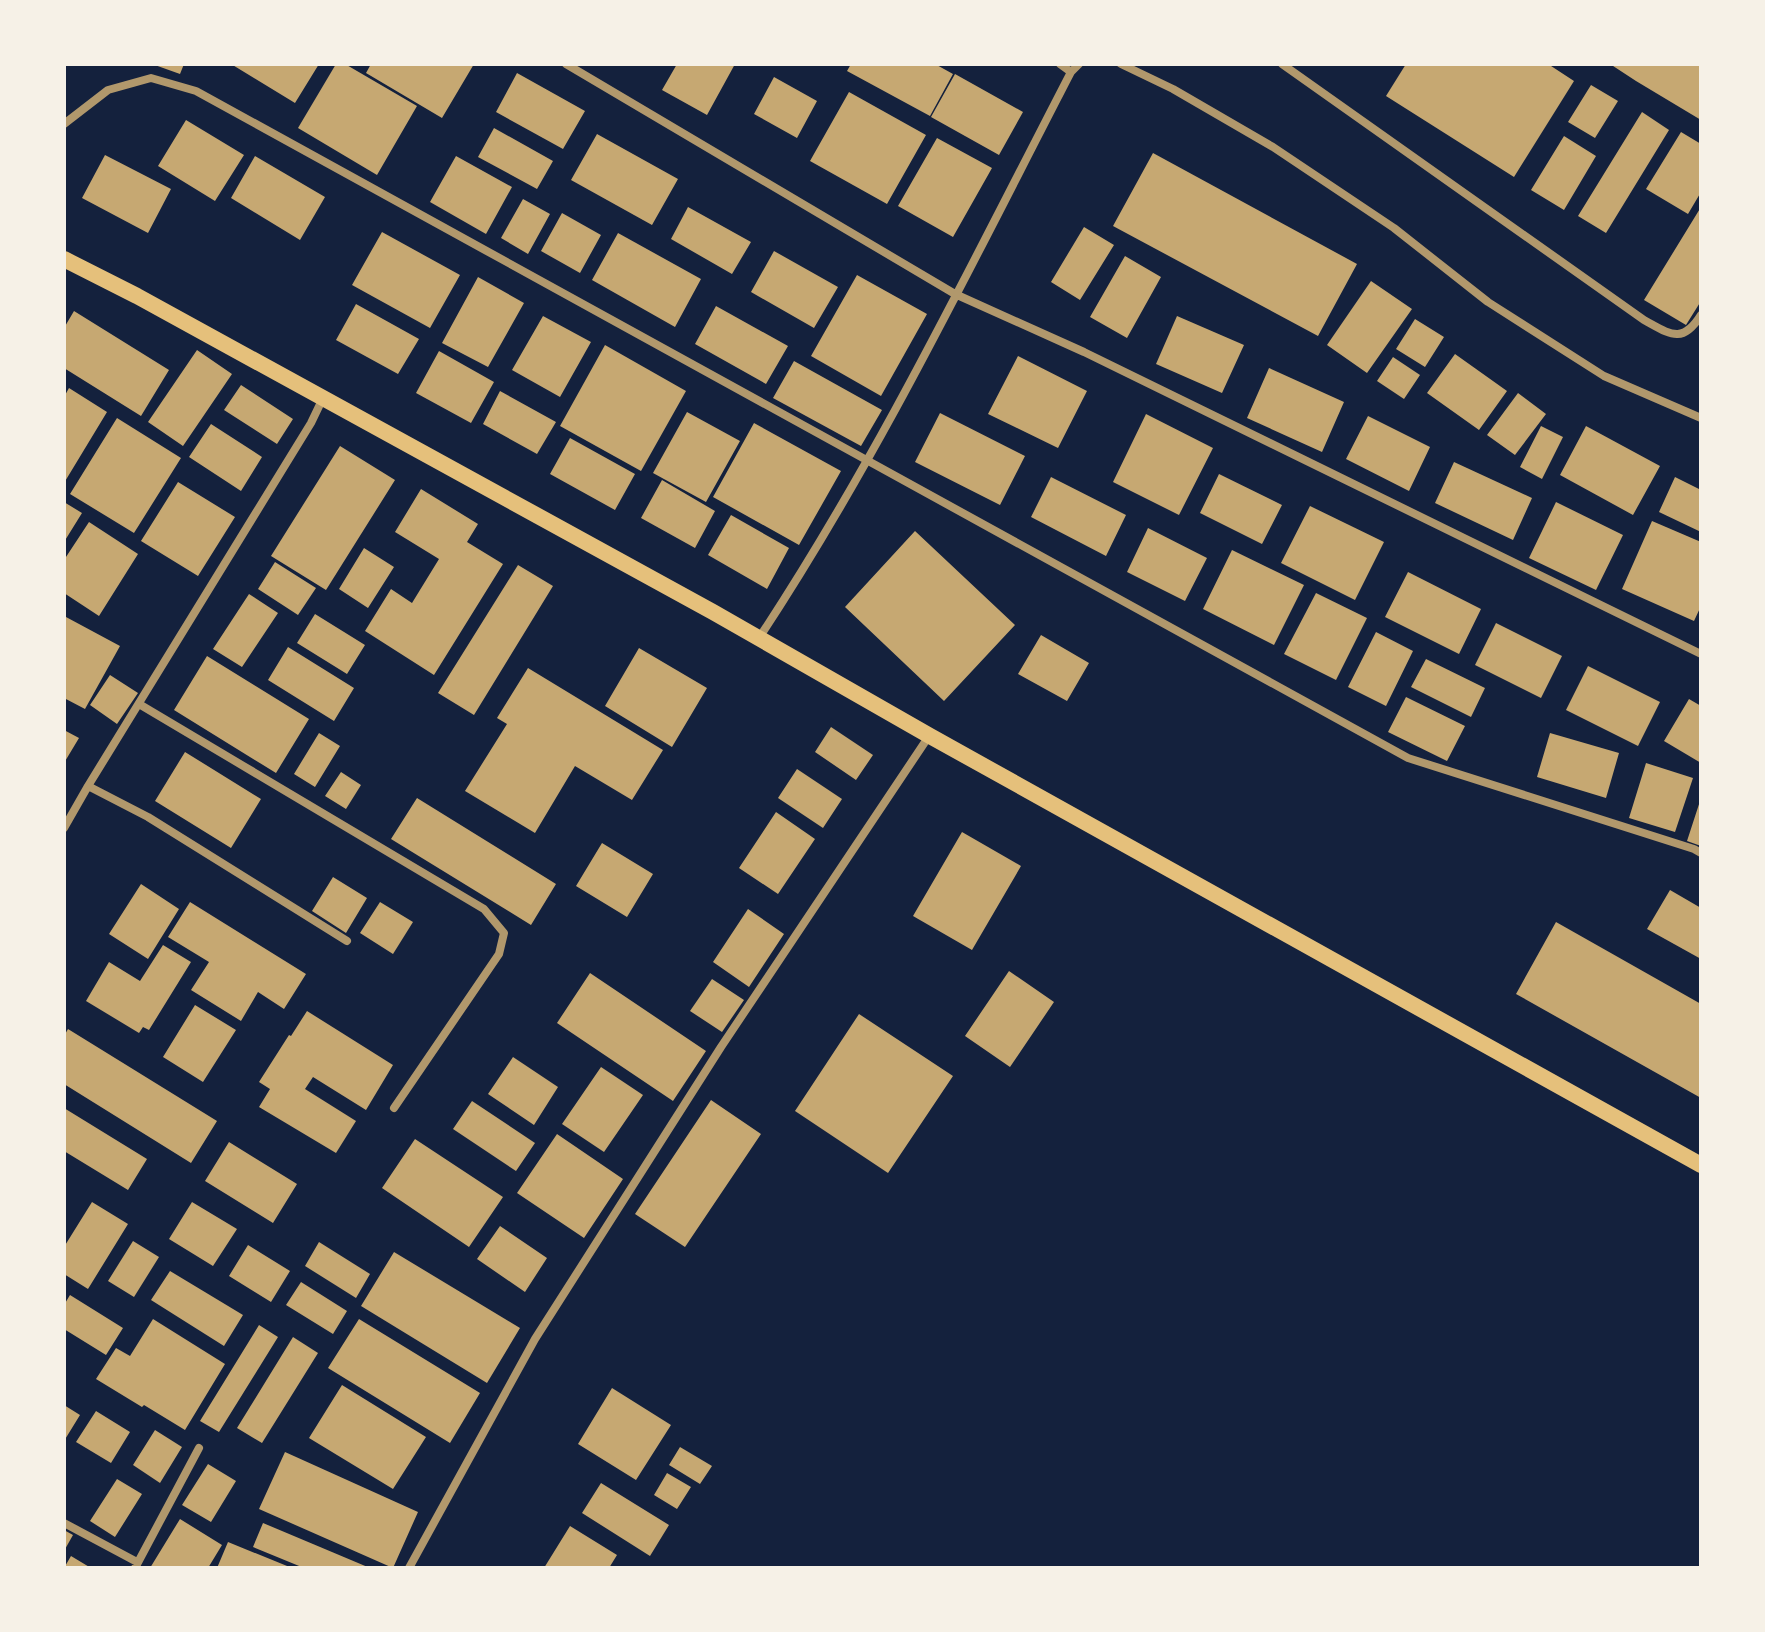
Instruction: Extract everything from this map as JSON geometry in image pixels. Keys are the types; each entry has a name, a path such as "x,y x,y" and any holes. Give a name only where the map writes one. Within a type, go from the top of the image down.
{"main road":[{"path":"64,259 137,296 759,638 1701,1165"}],"street":[{"path":"566,64 955,294 1084,352 1701,654"},
{"path":"1060,64 1071,72"},
{"path":"759,638 868,460 1071,72 1079,64"},
{"path":"1121,64 1173,89 1273,147 1394,228 1488,302 1604,376 1701,418"},
{"path":"1282,64 1644,320 1671,334 1684,334 1693,328 1701,315"},
{"path":"64,124 108,90 151,78 196,91 1408,758 1701,853"},
{"path":"64,828 311,423 323,398"},
{"path":"139,704 484,909 504,933 499,954 394,1108"},
{"path":"409,1568 535,1339 721,1047 930,736"},
{"path":"88,786 148,817 347,941"},
{"path":"64,1523 136,1565 199,1448"}],"building":[{"path":"152,64 184,64 180,74"},
{"path":"231,64 319,64 295,103"},
{"path":"336,64 345,64 417,106 377,175 298,128"},
{"path":"371,64 474,64 442,118 366,73"},
{"path":"677,64 735,64 707,115 662,90"},
{"path":"851,64 935,64 953,74 930,116 847,71"},
{"path":"1406,64 1548,64 1574,81 1514,177 1386,96"},
{"path":"1610,64 1701,64 1701,120 1636,81"},
{"path":"517,73 585,111 563,149 496,112"},
{"path":"955,74 1023,112 999,155 931,117"},
{"path":"774,77 817,101 797,138 754,114"},
{"path":"1591,85 1618,101 1595,138 1568,122"},
{"path":"849,92 926,135 887,204 810,161"},
{"path":"1642,112 1669,130 1606,233 1578,216"},
{"path":"186,120 244,155 215,201 158,166"},
{"path":"494,128 553,161 537,189 478,157"},
{"path":"1681,132 1701,144 1701,192 1688,214 1646,189"},
{"path":"597,134 678,179 652,225 571,180"},
{"path":"1564,136 1596,156 1564,210 1531,190"},
{"path":"937,138 992,168 953,237 898,206"},
{"path":"1153,153 1357,264 1318,336 1113,226"},
{"path":"105,155 171,189 148,233 82,198"},
{"path":"255,156 325,197 300,240 231,198"},
{"path":"456,156 512,187 486,234 430,202"},
{"path":"523,199 550,214 528,254 501,238"},
{"path":"688,207 751,242 732,274 671,239"},
{"path":"1701,207 1701,301 1686,325 1644,300"},
{"path":"562,213 601,235 580,273 541,251"},
{"path":"1084,227 1114,245 1080,300 1051,282"},
{"path":"382,232 460,275 430,328 352,285"},
{"path":"618,233 701,279 675,327 592,280"},
{"path":"774,251 838,287 814,328 751,292"},
{"path":"1125,256 1161,277 1127,338 1090,317"},
{"path":"857,275 927,314 881,396 811,356"},
{"path":"478,277 524,303 488,367 442,343"},
{"path":"1371,281 1412,309 1367,373 1327,345"},
{"path":"356,304 419,339 398,374 336,340"},
{"path":"716,306 788,346 766,384 695,344"},
{"path":"74,311 169,370 141,416 64,368 64,328"},
{"path":"543,316 591,342 560,397 512,370"},
{"path":"1177,316 1244,345 1222,393 1156,364"},
{"path":"1415,319 1444,337 1425,367 1396,349"},
{"path":"605,345 686,391 641,471 560,426"},
{"path":"197,350 232,374 183,446 148,422"},
{"path":"439,351 494,382 471,423 416,393"},
{"path":"1455,354 1507,391 1479,430 1427,393"},
{"path":"1018,356 1087,391 1058,448 988,414"},
{"path":"1393,357 1420,375 1404,399 1377,381"},
{"path":"794,361 882,410 861,446 773,398"},
{"path":"1269,368 1344,402 1322,452 1247,418"},
{"path":"241,385 293,419 277,444 224,410"},
{"path":"69,388 107,412 64,483 64,397"},
{"path":"500,391 556,422 537,454 483,424"},
{"path":"1518,393 1546,414 1515,455 1487,435"},
{"path":"687,412 740,441 706,502 653,473"},
{"path":"940,413 1025,456 1000,505 915,462"},
{"path":"1146,414 1213,448 1179,515 1113,482"},
{"path":"1368,416 1430,447 1409,491 1346,459"},
{"path":"117,418 181,458 134,533 70,494"},
{"path":"754,423 841,471 799,545 713,497"},
{"path":"211,424 262,457 241,491 189,457"},
{"path":"1541,426 1563,437 1542,479 1520,467"},
{"path":"1586,426 1660,466 1633,515 1560,475"},
{"path":"570,438 635,474 615,510 550,474"},
{"path":"340,446 395,480 326,590 271,556"},
{"path":"1454,462 1532,498 1513,540 1435,503"},
{"path":"1219,474 1282,505 1262,544 1200,513"},
{"path":"1051,477 1126,515 1106,556 1031,517"},
{"path":"1675,477 1701,490 1701,532 1659,512"},
{"path":"662,480 715,511 695,548 641,518"},
{"path":"178,482 235,517 198,576 141,541"},
{"path":"421,489 478,524 467,542 503,564 434,675 365,631 391,589 412,603 439,559 395,532"},
{"path":"64,502 82,513 64,542"},
{"path":"1556,502 1623,535 1596,590 1529,558"},
{"path":"1310,506 1384,542 1355,600 1281,563"},
{"path":"731,515 789,548 767,589 708,555"},
{"path":"1652,521 1701,542 1701,606 1694,621 1622,589"},
{"path":"89,522 138,554 99,616 64,593 64,560"},
{"path":"1148,528 1207,558 1185,601 1127,572"},
{"path":"915,531 1015,625 944,701 845,607"},
{"path":"364,548 394,567 368,608 339,589"},
{"path":"1232,550 1304,585 1274,645 1203,609"},
{"path":"275,562 316,588 298,615 258,589"},
{"path":"518,565 553,586 474,715 438,693"},
{"path":"1408,572 1481,609 1459,654 1385,617"},
{"path":"1316,593 1367,618 1336,680 1284,654"},
{"path":"249,594 278,613 242,667 213,649"},
{"path":"315,614 365,645 347,674 297,643"},
{"path":"66,617 120,646 85,709 64,698"},
{"path":"1496,623 1562,656 1541,698 1475,665"},
{"path":"1376,632 1413,651 1386,706 1348,687"},
{"path":"1041,635 1089,663 1067,701 1018,674"},
{"path":"288,647 354,688 334,721 268,680"},
{"path":"639,648 707,688 672,747 605,706"},
{"path":"207,656 309,719 276,773 174,710"},
{"path":"1426,659 1485,688 1471,717 1411,687"},
{"path":"1588,666 1660,702 1638,746 1566,710"},
{"path":"528,668 663,750 632,800 575,766 535,833 465,791 507,724 497,718"},
{"path":"110,675 138,693 117,724 90,705"},
{"path":"1406,697 1465,726 1447,761 1388,732"},
{"path":"1689,699 1701,706 1701,763 1664,741"},
{"path":"831,727 873,755 856,780 815,752"},
{"path":"64,730 79,738 64,763"},
{"path":"319,733 340,746 315,787 294,774"},
{"path":"1550,733 1619,753 1606,798 1537,777"},
{"path":"185,752 261,799 231,848 155,801"},
{"path":"1646,763 1693,778 1675,832 1629,818"},
{"path":"797,769 842,799 823,828 778,798"},
{"path":"341,772 361,785 346,809 325,796"},
{"path":"417,798 556,884 531,925 391,839"},
{"path":"1701,798 1701,846 1687,841"},
{"path":"776,812 815,839 778,894 739,868"},
{"path":"962,832 1021,866 972,950 913,916"},
{"path":"602,843 653,874 627,917 576,886"},
{"path":"333,877 367,898 346,933 312,911"},
{"path":"141,884 179,909 148,959 109,934"},
{"path":"1670,890 1701,908 1701,959 1647,929"},
{"path":"190,902 306,974 284,1009 258,992 241,1021 191,990 209,962 168,937"},
{"path":"380,902 413,922 393,954 360,933"},
{"path":"748,909 784,934 749,987 713,962"},
{"path":"1556,922 1701,1004 1701,1098 1516,994"},
{"path":"163,945 191,962 149,1030 143,1027 139,1033 86,1001 109,962 140,981"},
{"path":"1009,971 1054,1002 1010,1067 965,1036"},
{"path":"590,973 706,1051 673,1101 557,1023"},
{"path":"712,979 744,1000 722,1032 690,1011"},
{"path":"195,1005 236,1030 203,1082 163,1057"},
{"path":"307,1011 393,1065 366,1110 313,1077 305,1089 356,1121 336,1153 259,1107 270,1089 259,1082"},
{"path":"859,1014 953,1076 888,1173 795,1111"},
{"path":"68,1029 217,1121 191,1163 64,1084 64,1036"},
{"path":"513,1057 558,1087 534,1125 488,1094"},
{"path":"601,1067 643,1095 604,1152 562,1124"},
{"path":"711,1100 761,1134 685,1247 635,1214"},
{"path":"472,1101 535,1143 516,1171 453,1129"},
{"path":"64,1108 147,1159 128,1190 64,1151"},
{"path":"557,1134 623,1179 584,1238 517,1193"},
{"path":"415,1139 503,1197 469,1247 382,1188"},
{"path":"229,1142 297,1184 273,1223 205,1181"},
{"path":"92,1202 128,1224 88,1289 64,1274 64,1247"},
{"path":"192,1202 237,1229 213,1266 169,1239"},
{"path":"500,1226 547,1258 525,1292 477,1259"},
{"path":"133,1241 159,1257 134,1297 108,1281"},
{"path":"319,1242 370,1274 356,1298 305,1266"},
{"path":"248,1245 290,1271 271,1302 229,1276"},
{"path":"394,1252 520,1328 487,1383 361,1306"},
{"path":"170,1271 243,1315 224,1346 151,1300"},
{"path":"301,1282 347,1311 333,1334 286,1305"},
{"path":"70,1295 123,1328 106,1355 64,1329 64,1305"},
{"path":"153,1319 225,1364 185,1430 96,1379 116,1348 130,1356"},
{"path":"359,1319 480,1393 450,1443 328,1368"},
{"path":"259,1325 278,1337 219,1432 200,1421"},
{"path":"293,1337 318,1353 262,1443 237,1428"},
{"path":"342,1385 426,1437 393,1489 309,1438"},
{"path":"612,1388 671,1425 636,1480 578,1444"},
{"path":"64,1405 80,1415 64,1441"},
{"path":"96,1411 130,1432 111,1463 76,1442"},
{"path":"155,1430 182,1447 160,1483 133,1465"},
{"path":"680,1447 712,1466 700,1484 669,1465"},
{"path":"285,1452 418,1512 393,1568 259,1509"},
{"path":"208,1464 236,1481 211,1522 182,1505"},
{"path":"667,1473 691,1487 677,1509 654,1495"},
{"path":"117,1479 142,1494 115,1537 90,1521"},
{"path":"601,1483 669,1525 650,1556 582,1513"},
{"path":"180,1519 222,1545 208,1568 150,1568"},
{"path":"263,1523 370,1568 304,1568 253,1547"},
{"path":"570,1526 617,1555 609,1568 544,1568"},
{"path":"64,1530 73,1535 64,1551"},
{"path":"228,1542 292,1568 217,1568"},
{"path":"71,1556 91,1568 64,1568"}]}
